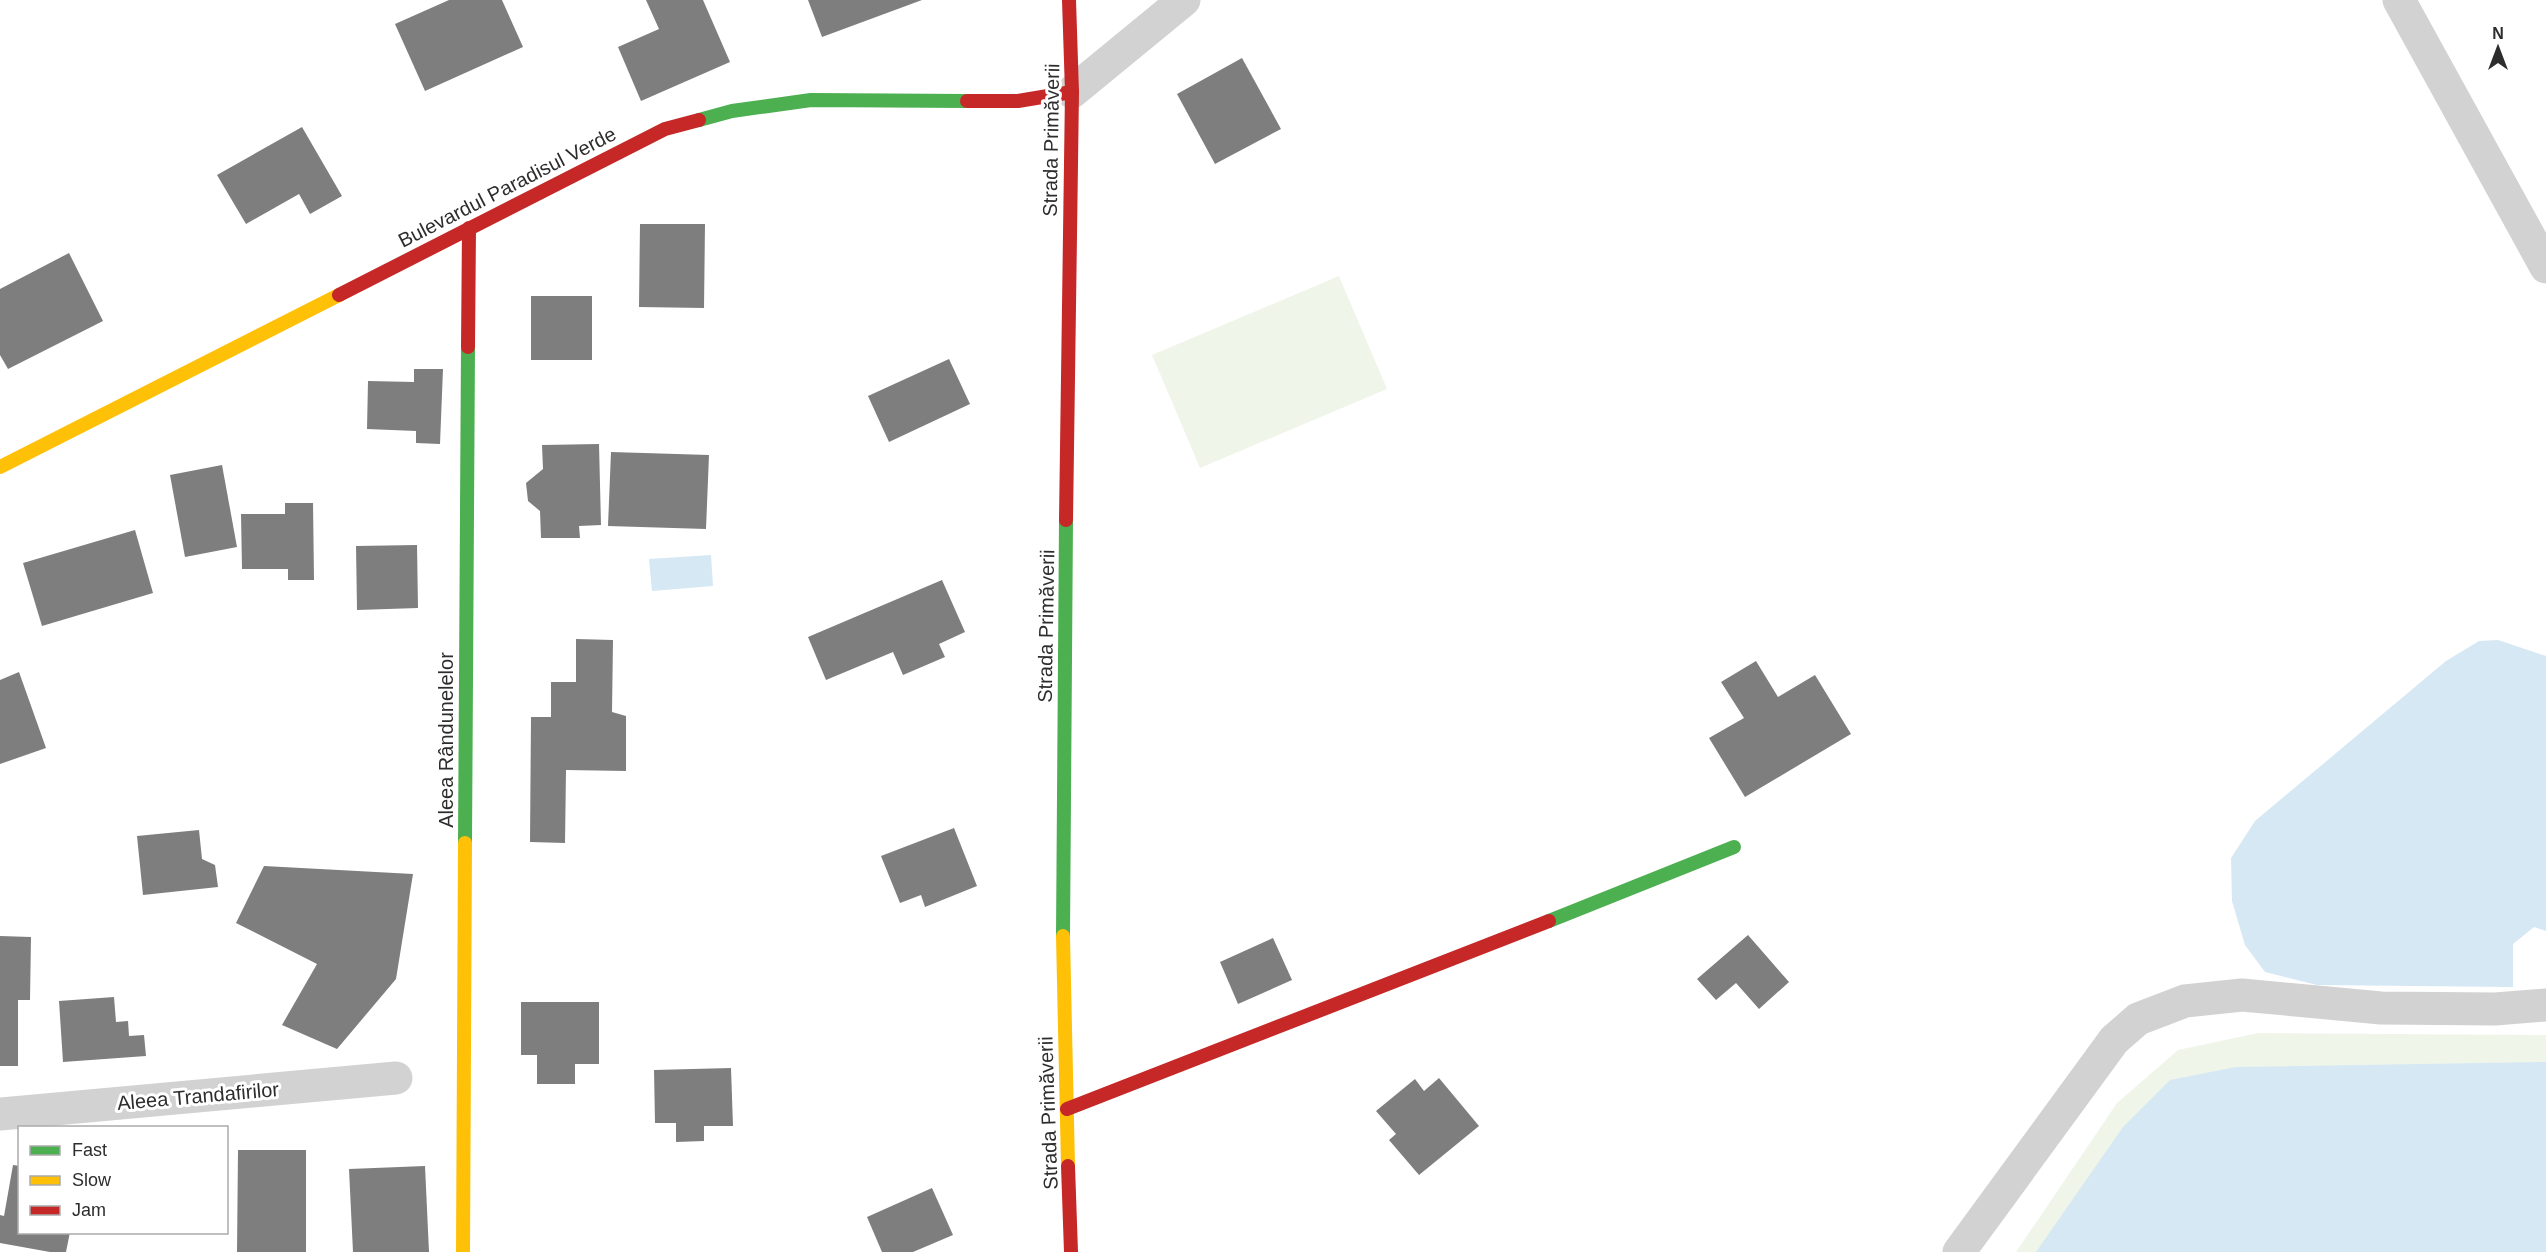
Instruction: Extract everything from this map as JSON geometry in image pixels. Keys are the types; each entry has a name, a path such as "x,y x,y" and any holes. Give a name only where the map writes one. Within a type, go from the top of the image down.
{"street":[{"name":"Strada Primăverii","path":"1070,0 1072,92 1064,718 1064,988 1071,1252"},
{"path":"1072,92 1184,0"},
{"path":"2399,0 2546,267"},
{"name":"Bulevardul Paradisul Verde","path":"0,467 665,129 732,111 811,100 1018,101 1072,92"},
{"name":"Aleea Rândunelelor","path":"463,1252 469,228"},
{"path":"1067,1109 1396,982 1734,847"},
{"path":"1959,1252 2114,1040 2138,1019 2185,1001 2242,995 2381,1008 2494,1009 2546,1005"},
{"name":"Aleea Trandafirilor","path":"0,1114 396,1078"}],"shaded area":[{"path":"1339,276 1387,389 1200,468 1152,355"},
{"path":"2258,1033 2546,1035 2546,1252 2016,1252 2117,1103 2178,1050"}],"water":[{"path":"711,555 713,586 652,591 649,559"},
{"path":"2498,640 2546,656 2546,931 2534,927 2513,944 2513,987 2317,985 2265,972 2245,945 2232,901 2231,858 2255,821 2446,661 2479,641"},
{"path":"2546,1062 2546,1252 2036,1252 2123,1127 2170,1080 2236,1067"}],"building":[{"path":"449,0 502,0 523,47 425,91 395,24"},
{"path":"646,0 703,0 730,62 641,101 618,47 659,29"},
{"path":"808,0 922,0 822,37"},
{"path":"1242,58 1281,129 1215,164 1177,94"},
{"path":"302,127 342,196 310,214 299,194 246,224 217,175"},
{"path":"640,224 705,224 704,308 639,307"},
{"path":"69,253 103,321 8,369 0,355 0,289"},
{"path":"531,296 592,296 592,360 531,360"},
{"path":"949,359 970,404 889,442 868,396"},
{"path":"414,369 443,369 440,444 416,443 416,431 367,429 368,381 414,382"},
{"path":"599,444 601,525 579,526 580,538 541,538 540,511 528,501 526,483 543,469 542,445"},
{"path":"611,452 709,455 706,529 608,526"},
{"path":"222,465 237,547 185,557 170,475"},
{"path":"285,503 313,503 314,580 288,580 288,569 242,569 241,514 285,514"},
{"path":"135,530 153,593 42,626 23,563"},
{"path":"417,545 418,608 357,610 356,546"},
{"path":"942,580 965,632 939,644 945,657 903,675 893,652 826,680 808,637"},
{"path":"576,639 613,640 612,712 626,716 626,771 566,770 565,843 530,842 531,717 551,717 551,682 576,682"},
{"path":"1756,661 1778,697 1815,675 1851,734 1745,797 1709,738 1744,718 1721,682"},
{"path":"19,672 46,748 0,764 0,680"},
{"path":"954,828 977,886 925,907 921,895 900,903 881,856"},
{"path":"199,830 202,859 215,865 218,887 143,895 137,836"},
{"path":"264,866 413,874 396,979 337,1049 282,1025 317,964 236,923"},
{"path":"1748,935 1789,982 1759,1009 1736,983 1716,1000 1697,979"},
{"path":"0,936 31,937 30,1000 18,1000 18,1066 0,1066"},
{"path":"1273,938 1292,980 1238,1004 1220,962"},
{"path":"114,997 116,1022 128,1021 129,1036 144,1035 146,1056 63,1062 59,1001"},
{"path":"521,1002 599,1002 599,1064 575,1064 575,1084 537,1084 537,1055 521,1055"},
{"path":"731,1068 733,1126 704,1126 704,1141 676,1142 676,1123 655,1123 654,1070"},
{"path":"1439,1078 1479,1126 1419,1175 1389,1140 1396,1134 1376,1111 1415,1079 1424,1091"},
{"path":"238,1150 306,1150 306,1252 237,1252"},
{"path":"13,1165 18,1166 18,1234 70,1234 66,1252 50,1252 0,1243 0,1215 4,1216"},
{"path":"425,1166 429,1252 353,1252 349,1169"},
{"path":"932,1188 953,1235 913,1252 882,1252 867,1217"}],"traffic: fast":[{"path":"699,120 732,111 811,100 967,101"},
{"path":"465,843 468,347"},
{"path":"1063,936 1066,520"},
{"path":"1549,921 1734,847"}],"traffic: slow":[{"path":"0,467 339,295"},
{"path":"463,1252 465,843"},
{"path":"1063,936 1068,1166"}],"traffic: jam":[{"path":"1066,520 1072,92 1069,0"},
{"path":"967,101 1018,101 1072,92"},
{"path":"339,295 665,129 699,120"},
{"path":"468,347 469,228"},
{"path":"1067,1109 1549,921"},
{"path":"1068,1166 1071,1252"}]}
